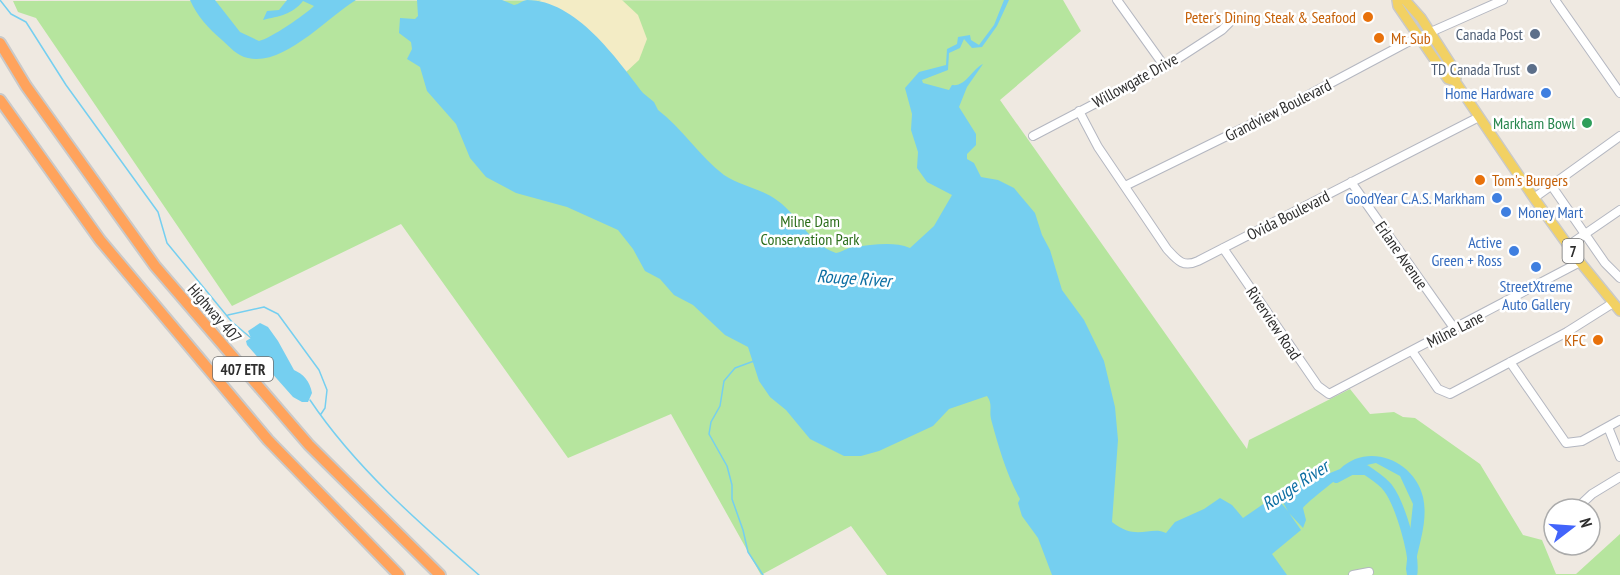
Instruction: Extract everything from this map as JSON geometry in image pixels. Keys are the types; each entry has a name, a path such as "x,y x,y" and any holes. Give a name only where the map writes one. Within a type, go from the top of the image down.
{"highway":[{"name":"Highway 407","path":"0,43 26,86 154,266 309,445 440,575"},
{"name":"407 ETR","path":"0,100 107,249 268,440 399,575"}],"main road":[{"name":"7","path":"1397,0 1398,6 1448,79 1455,81 1534,198 1616,307"},
{"name":"7","path":"1405,0 1431,33 1457,74 1455,81"}],"street":[{"path":"1117,0 1164,67"},
{"name":"Grandview Boulevard","path":"1125,186 1284,108 1419,37 1503,0"},
{"path":"1556,0 1619,88"},
{"name":"Willowgate Drive","path":"1033,136 1164,67 1222,30 1233,19"},
{"name":"Ovida Boulevard","path":"1079,111 1098,147 1179,262 1192,264 1479,117"},
{"path":"1534,198 1620,136"},
{"name":"Erlane Avenue","path":"1351,182 1454,328"},
{"path":"1551,185 1605,263 1620,278"},
{"path":"1569,245 1620,210"},
{"name":"Riverview Road","path":"1224,248 1318,386 1329,394"},
{"name":"Milne Lane","path":"1329,394 1580,262"},
{"path":"1412,351 1431,380 1444,393 1470,385 1616,307"},
{"path":"1510,362 1566,443 1582,441 1620,420"},
{"path":"1608,426 1620,457"},
{"path":"1589,497 1620,477"},
{"path":"1353,575 1369,572"}],"green space":[{"name":"Milne Dam Conservation Park","path":"1063,0 1081,31 1000,100 1247,449 1249,440 1350,389 1370,414 1394,412 1403,417 1415,418 1480,464 1523,535 1542,540 1542,557 1549,557 1556,574 1576,574 1595,557 1602,557 1602,550 1620,534 1620,575 887,575 851,526 761,575 671,414 568,458 401,224 232,306 36,18 18,12 13,1"}],"sand":[{"path":"541,0 622,0 638,15 647,39 639,60 624,74 539,2"}],"water":[{"path":"190,0 215,0 240,32 259,41 288,26 314,6 303,1 290,12 263,20 267,11 279,10 287,0 356,0 305,39 276,55 262,59 244,57 234,51 203,22"},
{"path":"417,0 502,0 514,5 527,0 545,3 562,10 594,34 643,93 654,102 658,110 715,168 730,179 765,193 778,201 812,237 836,253 852,247 875,245 890,244 910,248 934,226 952,195 927,182 917,168 918,152 911,130 912,114 905,88 919,72 946,65 947,49 957,44 958,37 970,35 971,40 979,45 994,25 1004,0 1009,0 997,26 982,47 972,48 964,39 960,48 949,53 948,70 922,80 923,83 949,90 952,85 965,81 983,64 967,87 959,107 976,134 976,145 967,154 967,159 974,163 981,177 998,180 1014,188 1035,213 1050,250 1062,290 1084,320 1104,361 1115,407 1118,440 1112,522 1129,531 1166,533 1175,522 1204,509 1220,498 1232,505 1243,518 1275,496 1288,511 1278,494 1340,469 1351,461 1376,456 1389,459 1410,473 1423,497 1424,522 1416,561 1417,575 1407,575 1406,569 1413,504 1400,476 1376,463 1348,471 1311,500 1303,508 1306,520 1303,528 1289,513 1301,530 1272,554 1287,575 1052,575 1038,538 1022,516 1018,503 1020,499 1000,450 987,396 949,409 933,426 879,451 861,456 844,456 810,439 786,410 770,397 759,381 748,347 725,335 693,305 674,295 660,279 645,271 633,249 618,230 567,207 516,193 486,177 470,158 456,124 427,91 420,67 407,59 412,49 411,42 399,33 400,18 415,19 418,16"},
{"path":"260,323 268,327 294,370 308,382 312,393 308,402 302,402 293,397 247,345 246,341 251,338 248,331"}],"waterway":[{"path":"0,0 11,14 26,22 66,85 158,212 167,243 232,322 251,338"},
{"path":"228,315 264,307 278,314 319,370 327,390 325,408 321,414"},
{"path":"754,361 735,368 724,381 720,406 711,422 709,434 727,466 732,485 732,499 748,552 763,575"},
{"path":"310,400 347,448 388,493 479,575"},
{"name":"Rouge River","path":"1336,478 1351,470 1366,470 1388,488 1406,530 1412,556 1412,575"}],"place":[{"name":"Peter's Dining Steak & Seafood","path":"1368,17"},
{"name":"Canada Post","path":"1535,34"},
{"name":"Mr. Sub","path":"1379,38"},
{"name":"TD Canada Trust","path":"1532,69"},
{"name":"Home Hardware","path":"1546,93"},
{"name":"Markham Bowl","path":"1587,123"},
{"name":"Tom's Burgers","path":"1480,180"},
{"name":"GoodYear C.A.S. Markham","path":"1497,198"},
{"name":"Money Mart","path":"1506,212"},
{"name":"Active Green + Ross","path":"1514,251"},
{"name":"StreetXtreme Auto Gallery","path":"1536,267"},
{"name":"KFC","path":"1598,340"}]}
